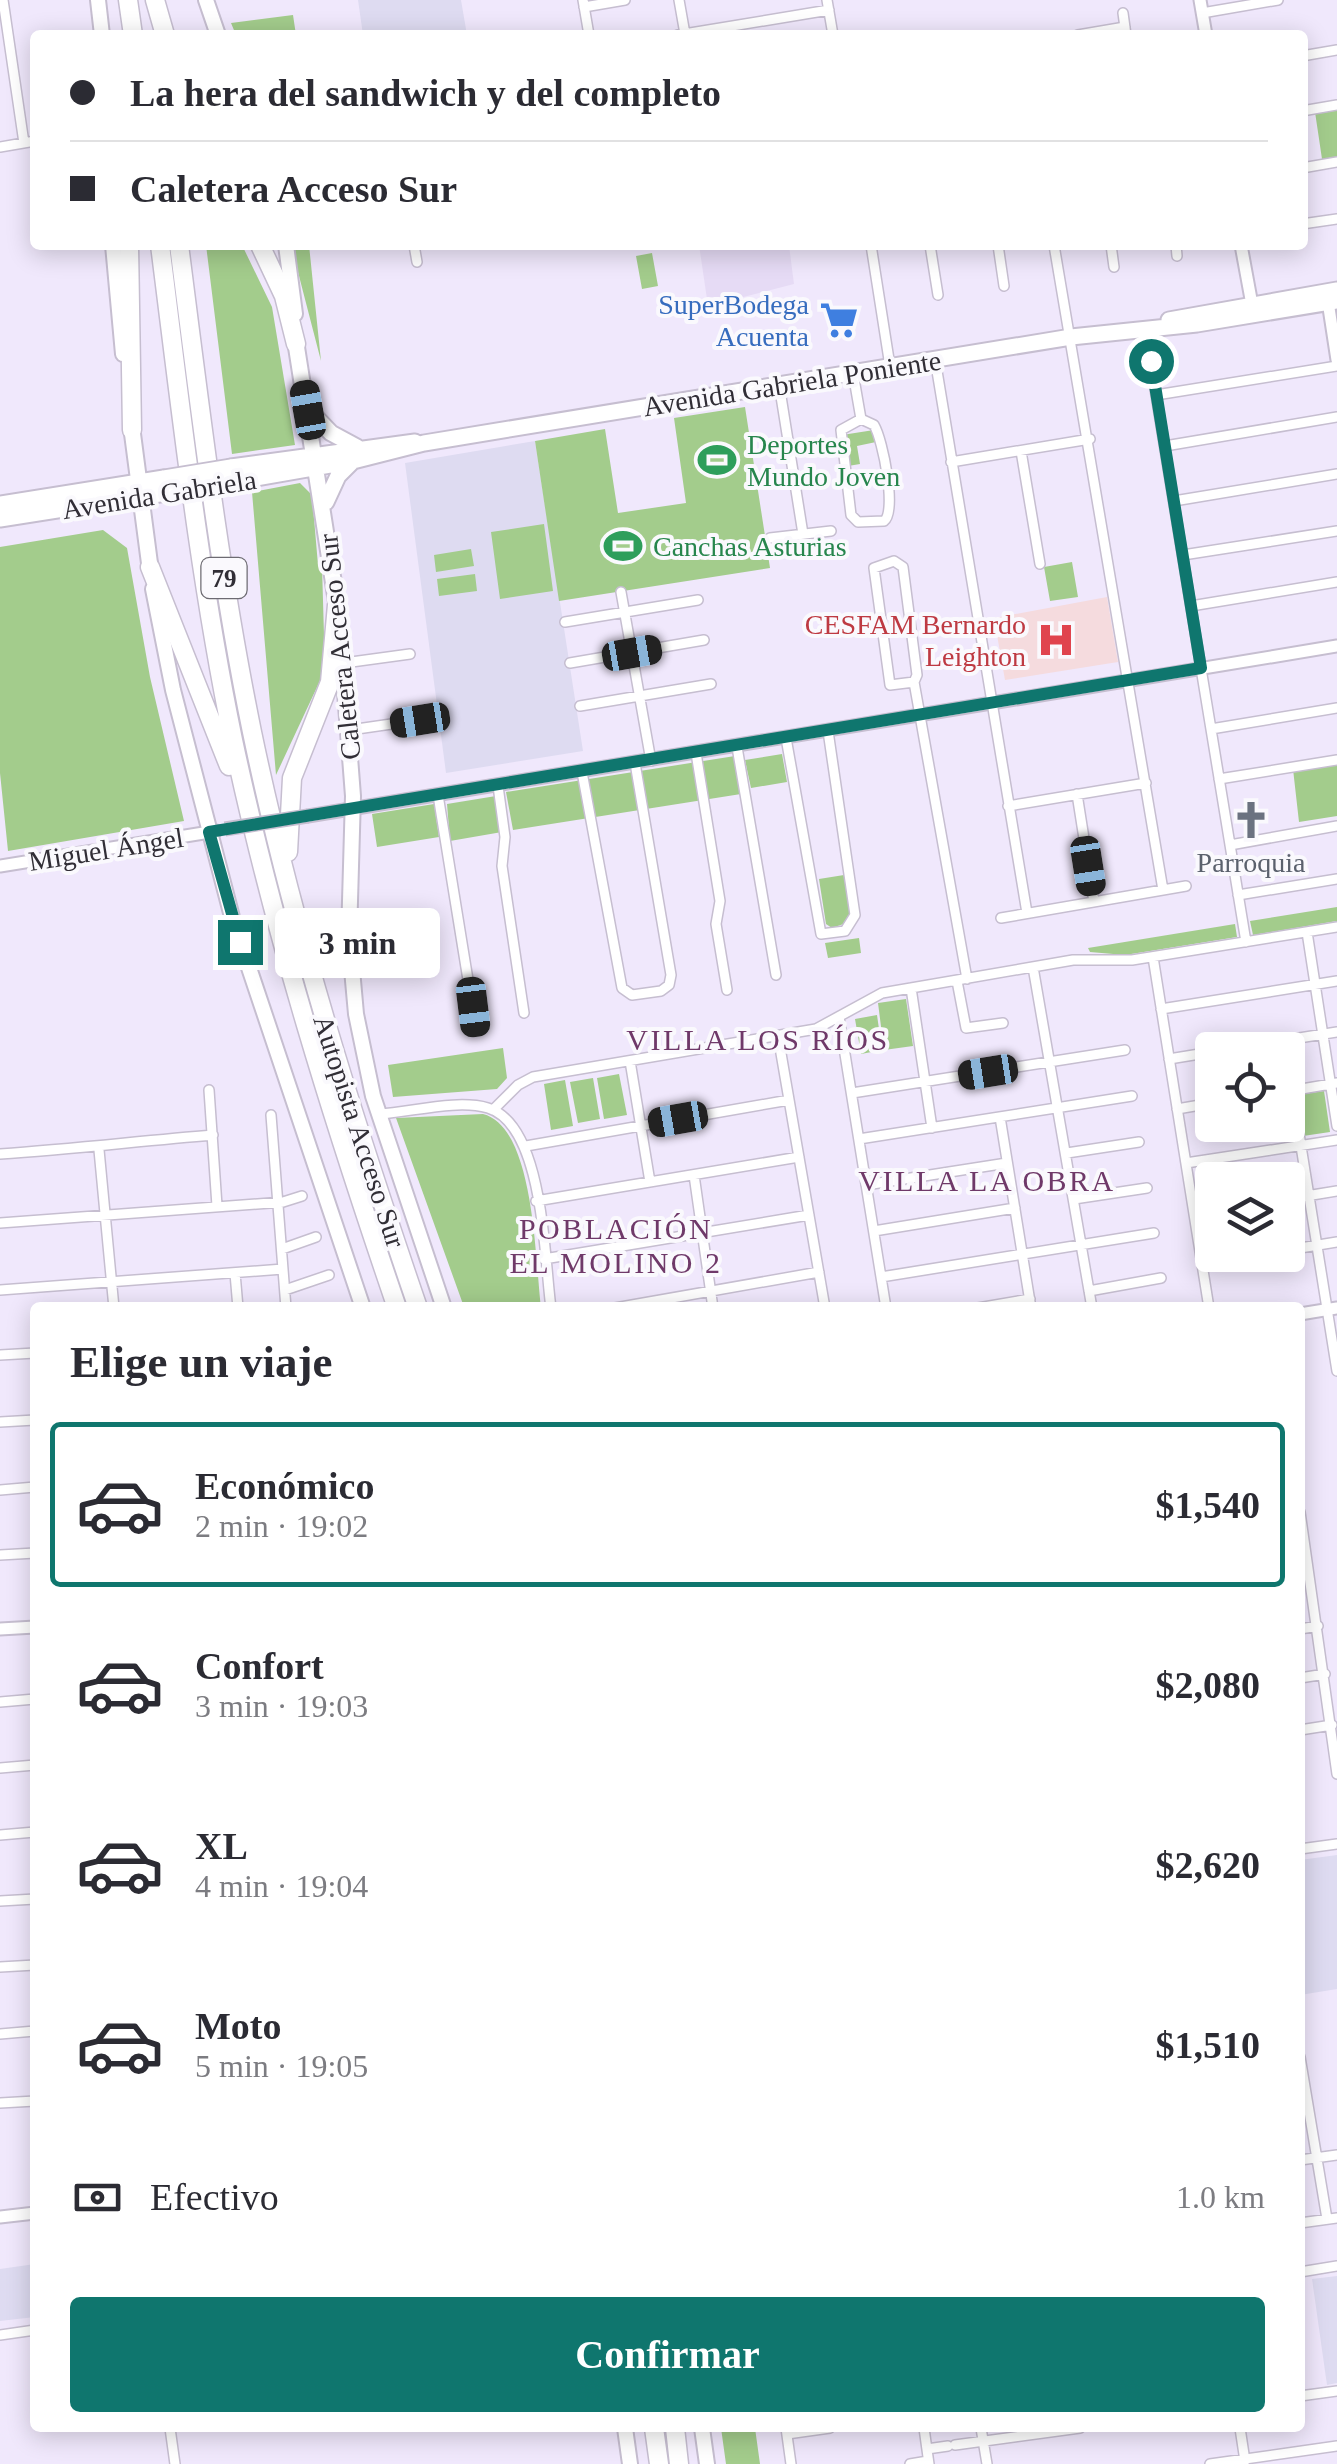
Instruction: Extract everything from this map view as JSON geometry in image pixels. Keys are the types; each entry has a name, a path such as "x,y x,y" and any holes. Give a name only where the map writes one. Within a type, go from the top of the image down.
{"highway":[{"path":"124,30 126,0"},
{"path":"126,0 131,30"},
{"path":"151,0 152,30"},
{"path":"151,0 164,30"},
{"path":"129,250 132,430"},
{"name":"Autopista Acceso Sur","path":"161,250 208,604 257,844 310,1042 395,1302"},
{"name":"Autopista Acceso Sur","path":"180,250 232,627 293,908 334,1056 416,1302"},
{"path":"262,250 284,296 296,344"},
{"path":"150,566 257,844"},
{"path":"293,908 287,843 289,792 330,682 337,605"},
{"path":"655,2432 659,2464"},
{"path":"675,2432 680,2464"}],"main road":[{"path":"98,0 101,30"},
{"path":"206,0 216,30"},
{"path":"114,250 139,490 166,664 248,968 361,1302"},
{"path":"287,250 296,344"},
{"name":"Avenida Gabriela Poniente","path":"317,461 1152,326 1184,315 1332,296"},
{"name":"Caletera Acceso Sur","path":"296,344 317,461 344,663 354,809 350,962 360,1040 380,1114 442,1302"},
{"path":"308,410 355,454 335,480 324,511"},
{"path":"134,450 128,468 110,494 145,530"},
{"name":"Avenida Gabriela","path":"0,504 110,494 317,461"},
{"name":"Avenida Gabriela","path":"0,519 110,494"},
{"path":"626,2432 630,2464"},
{"path":"703,2432 707,2464"}],"street":[{"path":"0,146 30,142 3,0"},
{"path":"588,30 584,3 625,0"},
{"path":"679,0 681,30"},
{"path":"1201,7 1278,0"},
{"path":"701,30 828,5 833,30"},
{"path":"1123,14 1126,30"},
{"path":"1308,55 1337,50"},
{"path":"1308,110 1337,106"},
{"path":"1308,167 1337,162"},
{"path":"1308,223 1337,218"},
{"path":"415,250 417,262"},
{"path":"872,250 890,366"},
{"path":"931,250 938,295"},
{"path":"999,250 1004,286"},
{"path":"1055,250 1163,890"},
{"path":"1112,250 1114,267"},
{"path":"1243,250 1252,309"},
{"path":"1156,395 1337,363 1332,296"},
{"path":"1152,326 1156,395 1246,942"},
{"path":"934,359 1026,914"},
{"path":"853,372 860,419"},
{"path":"780,384 802,534"},
{"path":"1165,446 1337,417"},
{"path":"860,419 874,424 880,438 891,508 891,516 884,522 858,522 852,515 841,430 860,419"},
{"path":"951,462 1090,440"},
{"path":"1021,451 1040,564"},
{"path":"1174,501 1337,474"},
{"path":"1182,555 1337,530"},
{"path":"770,538 831,531"},
{"path":"914,682 890,685 885,673 874,574 879,562 894,561 903,567 914,682 962,980 964,1027 1003,1023"},
{"path":"1191,606 1337,582"},
{"path":"620,592 651,761"},
{"path":"565,622 698,600"},
{"path":"570,663 704,640"},
{"name":"Miguel Ángel","path":"0,866 1337,646"},
{"path":"344,663 410,654"},
{"path":"580,706 712,684"},
{"path":"1211,729 1337,708"},
{"path":"350,730 420,720"},
{"path":"786,738 821,934 845,931 856,915 828,731"},
{"path":"737,746 776,975"},
{"path":"696,753 720,902 716,924 727,990"},
{"path":"1219,779 1337,760"},
{"path":"582,772 622,988 632,996 661,991 669,986 671,975 635,763"},
{"path":"1008,806 1146,783"},
{"path":"498,786 505,837 502,866 524,1012"},
{"path":"1077,794 1094,902"},
{"path":"438,796 476,1029"},
{"path":"1230,844 1337,826"},
{"path":"1238,896 1337,879"},
{"path":"1001,918 1186,886"},
{"path":"493,1110 514,1088 533,1077 821,1028 866,998 911,988 1085,959 1153,957 1337,927"},
{"path":"1306,932 1334,1084 1337,1126"},
{"path":"1153,957 1195,1219"},
{"path":"1033,967 1091,1302"},
{"path":"1162,1009 1337,981"},
{"path":"911,988 932,1128"},
{"path":"839,1017 885,1302"},
{"path":"1305,1037 1337,1032"},
{"path":"778,1036 824,1302"},
{"path":"852,1093 1125,1050"},
{"path":"1169,1058 1195,1054"},
{"path":"630,1060 650,1182"},
{"path":"1305,1089 1334,1084"},
{"path":"210,1090 218,1206"},
{"path":"859,1139 1132,1096"},
{"path":"526,1146 789,1100"},
{"path":"380,1114 474,1106 493,1110 514,1126 526,1146 550,1302"},
{"path":"1177,1109 1195,1106"},
{"path":"272,1115 286,1302"},
{"path":"1000,1117 1030,1302"},
{"path":"0,1154 99,1150 116,1142 212,1135"},
{"path":"1186,1164 1337,1140"},
{"path":"1067,1153 1140,1142"},
{"path":"1299,1142 1316,1245 1332,1309 1337,1369"},
{"path":"99,1150 114,1302"},
{"path":"536,1201 799,1157"},
{"path":"866,1186 1008,1163"},
{"path":"694,1175 712,1302"},
{"path":"1074,1200 1147,1188"},
{"path":"1305,1195 1337,1191"},
{"path":"0,1223 278,1202 302,1196"},
{"path":"874,1231 1015,1208"},
{"path":"544,1259 809,1215"},
{"path":"881,1276 1154,1233"},
{"path":"282,1249 316,1236"},
{"path":"1305,1247 1337,1242"},
{"path":"0,1290 283,1269"},
{"path":"235,1272 238,1302"},
{"path":"649,1302 819,1272"},
{"path":"1203,1272 1208,1302"},
{"path":"285,1290 329,1275"},
{"path":"1090,1290 1160,1278"},
{"path":"1305,1313 1332,1309"},
{"path":"0,1356 30,1353"},
{"path":"0,1422 30,1420"},
{"path":"0,1490 30,1487"},
{"path":"0,1555 30,1552"},
{"path":"1305,1577 1318,1626 1337,1774"},
{"path":"1305,1628 1318,1626"},
{"path":"0,1630 30,1627"},
{"path":"1305,1677 1325,1674"},
{"path":"0,1702 30,1699"},
{"path":"1305,1729 1332,1725"},
{"path":"0,1768 30,1765"},
{"path":"0,1835 30,1832"},
{"path":"1305,1848 1337,1844"},
{"path":"0,1902 30,1899"},
{"path":"0,1967 30,1964"},
{"path":"0,2034 30,2031"},
{"path":"1305,2095 1315,2158 1332,2218 1305,2222"},
{"path":"0,2103 30,2101"},
{"path":"1305,2159 1337,2155"},
{"path":"0,2217 30,2214"},
{"path":"1305,2271 1337,2266"},
{"path":"0,2335 30,2331"},
{"path":"1305,2395 1337,2391"},
{"path":"171,2432 175,2464"},
{"path":"786,2432 791,2464"},
{"path":"910,2464 928,2463 925,2432"},
{"path":"982,2432 987,2464"},
{"path":"927,2449 1030,2432"},
{"path":"1241,2432 1245,2462"},
{"path":"1210,2464 1337,2446"}],"shaded area":[{"path":"358,0 461,0 466,30 362,30"},
{"path":"700,250 790,250 794,284 708,306"},
{"path":"535,441 583,751 446,773 405,463"},
{"name":"CESFAM Bernardo Leighton","path":"1107,597 1118,662 1005,680 994,618"},
{"path":"1337,1855 1337,1989 1305,1994 1305,1859"},
{"path":"30,2265 30,2318 0,2321 0,2269"},
{"path":"1337,2276 1337,2383 1327,2385 1312,2279"}],"green space":[{"path":"293,15 295,30 234,30 231,23"},
{"path":"1337,109 1337,157 1322,159 1315,112"},
{"path":"207,250 244,250 272,307 295,445 232,454"},
{"path":"292,250 310,250 321,361"},
{"path":"652,253 658,286 642,289 636,256"},
{"path":"745,407 770,568 559,601 535,441 605,429 618,513 686,503 674,418"},
{"path":"874,430 876,442 857,446 860,464 848,466 842,435"},
{"path":"300,483 312,495 318,565 322,566 325,670 276,775 252,492"},
{"path":"544,524 553,591 500,599 491,532"},
{"path":"103,530 127,548 150,677 184,821 8,851 0,773 0,547"},
{"path":"471,549 474,566 436,572 434,555"},
{"path":"1072,562 1078,597 1050,601 1044,567"},
{"path":"475,574 477,591 439,596 437,579"},
{"path":"782,754 787,782 751,788 745,760"},
{"path":"735,756 741,794 513,830 506,792"},
{"path":"1337,763 1337,816 1299,822 1293,769"},
{"path":"496,796 502,832 450,841 447,804"},
{"path":"434,804 439,837 377,847 372,814"},
{"path":"844,875 852,921 832,928 826,924 819,879"},
{"path":"1337,907 1337,921 1253,935 1250,921"},
{"path":"1235,924 1237,937 1125,955 1090,952 1088,948"},
{"path":"859,938 861,953 828,958 825,943"},
{"path":"906,999 913,1046 884,1050 878,1003"},
{"path":"877,1015 882,1050 861,1054 855,1019"},
{"path":"503,1048 507,1078 497,1089 393,1097 388,1065"},
{"path":"619,1074 627,1115 604,1119 597,1078"},
{"path":"593,1078 600,1119 578,1123 570,1082"},
{"path":"565,1080 573,1126 551,1130 544,1084"},
{"path":"1324,1091 1330,1132 1305,1136 1305,1094"},
{"path":"483,1114 500,1124 523,1169 541,1302 462,1302 396,1118"},
{"path":"722,2432 756,2432 760,2464 726,2464"}],"place":[{"name":"SuperBodega Acuenta","path":"839,320"},
{"name":"Deportes Mundo Joven","path":"717,460"},
{"name":"Canchas Asturias","path":"623,546"},
{"name":"CESFAM Bernardo Leighton","path":"1056,640"},
{"name":"Parroquia","path":"1251,820"}],"district":[{"name":"VILLA LOS RÍOS","path":"758,1040"},
{"name":"VILLA LA OBRA","path":"987,1181"},
{"name":"POBLACIÓN EL MOLINO 2","path":"616,1246"}],"route":[{"path":"240,942 209,832 1201,668 1151,361"}]}
